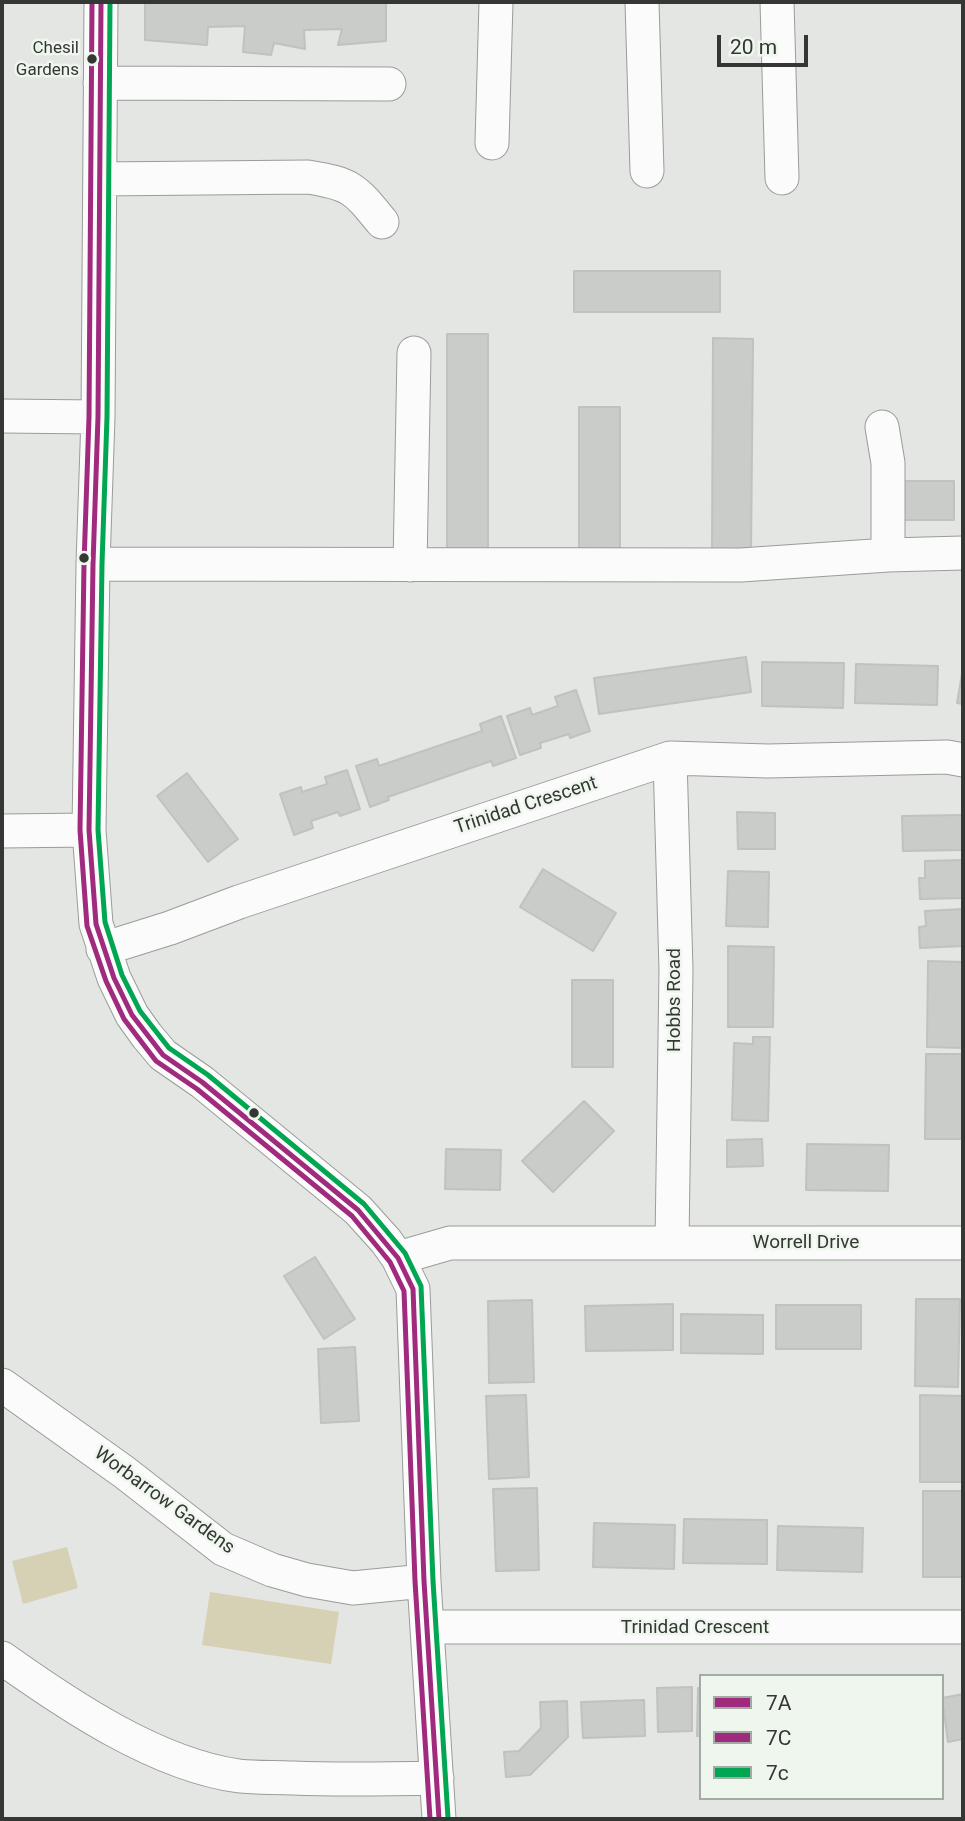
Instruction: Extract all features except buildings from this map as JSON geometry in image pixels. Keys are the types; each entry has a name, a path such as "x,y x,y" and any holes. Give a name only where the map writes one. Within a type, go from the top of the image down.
{"street":[{"path":"101,2 98,417 89,830 96,924 103,949 132,1015 163,1055 202,1082 358,1210 398,1258 413,1289 424,1581 439,1819"},
{"path":"492,143 496,2"},
{"path":"642,2 647,171"},
{"path":"777,2 782,178"},
{"path":"100,83 389,84"},
{"path":"100,179 308,177 338,182 358,194 382,222"},
{"path":"410,565 414,353"},
{"path":"2,416 98,417"},
{"path":"882,427 888,463 888,555"},
{"path":"93,564 741,565 963,553"},
{"name":"Trinidad Crescent","path":"103,949 670,758 768,761 947,757 963,760"},
{"name":"Hobbs Road","path":"670,758 676,971 672,1242"},
{"path":"2,831 89,830"},
{"name":"Worrell Drive","path":"398,1258 450,1243 963,1243"},
{"name":"Worbarrow Gardens","path":"2,1385 124,1472 223,1549 272,1570 342,1586 424,1581"},
{"name":"Trinidad Crescent","path":"427,1627 963,1627"},
{"path":"2,1658 113,1729 180,1761 238,1776 355,1780 437,1778"}],"shaded area":[{"path":"67,1547 78,1588 23,1604 12,1561"},
{"path":"210,1592 339,1612 331,1664 202,1645"}],"transit line":[{"name":"7C","path":"92,2 89,417 80,830 87,926 106,981 124,1019 156,1061 197,1089 352,1216 390,1262 404,1291 415,1581 430,1819"},
{"name":"7A","path":"101,2 98,417 89,830 96,924 114,978 132,1015 163,1055 202,1082 358,1210 398,1258 413,1289 424,1581 439,1819"},
{"name":"7c","path":"110,2 107,417 98,830 105,922 122,975 140,1011 169,1048 208,1075 364,1204 405,1253 421,1286 433,1581 448,1818"}],"place":[{"name":"Chesil Gardens","path":"92,59"}]}
